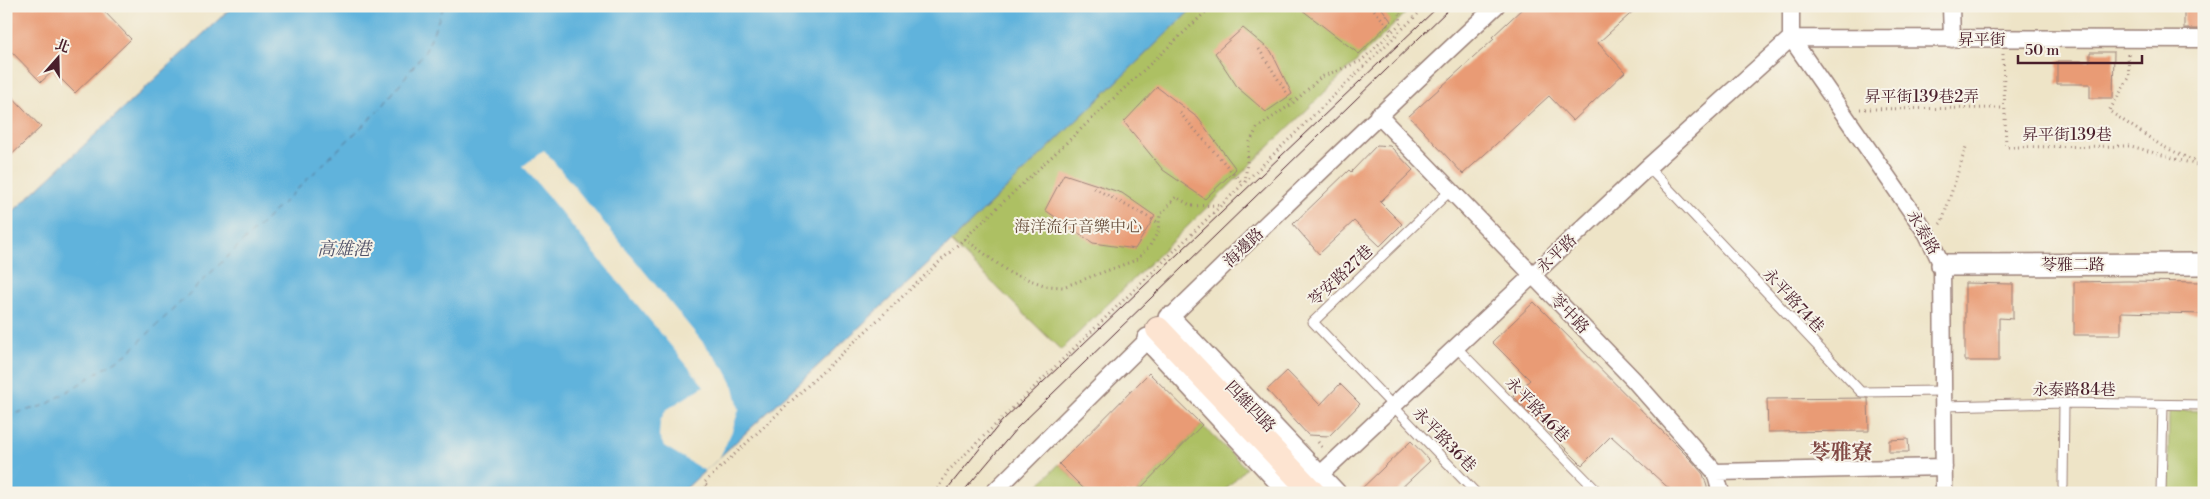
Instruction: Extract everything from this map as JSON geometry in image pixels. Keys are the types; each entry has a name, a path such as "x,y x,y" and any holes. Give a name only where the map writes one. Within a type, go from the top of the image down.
{"main road":[{"name":"四維四路","path":"1158,329 1306,488"}],"street":[{"name":"海邊路","path":"993,493 1378,115 1496,6"},
{"path":"1791,6 1791,38"},
{"path":"1951,6 1952,38"},
{"name":"昇平街","path":"1791,38 2204,39"},
{"name":"永泰路","path":"1791,38 1928,234 1942,265 1944,493"},
{"name":"永平路","path":"1306,488 1648,167 1791,38"},
{"name":"苓中路","path":"1378,115 1632,379 1715,472 1721,493"},
{"name":"苓雅二路","path":"1942,265 2204,264"},
{"path":"1715,472 1944,467"},
{"name":"四維四路","path":"1306,488 1335,493"}],"lane":[{"name":"永平路74巷","path":"1648,167 1860,392 1944,399"},
{"name":"苓安路27巷","path":"1392,406 1313,322 1450,191"},
{"name":"永平路46巷","path":"1456,346 1599,493"},
{"name":"永泰路84巷","path":"1944,399 2204,405"},
{"path":"2062,486 2064,403"},
{"path":"2161,493 2163,405"},
{"name":"永平路36巷","path":"1392,406 1476,493"}],"path":[{"path":"713,493 704,483 1212,6"},
{"path":"1371,6 1392,31"},
{"path":"1244,183 1249,144 1257,128 1293,103 1321,78 1361,61 1400,23 1399,6"},
{"path":"935,493 948,471 1426,6"},
{"name":"昇平街139巷","path":"2002,39 2006,147 2131,146 2204,166"},
{"path":"2128,39 2129,78 2109,111 2162,146 2204,166"},
{"path":"1259,49 1293,103"},
{"name":"昇平街139巷2弄","path":"1840,109 2004,108"},
{"path":"1180,113 1244,183"},
{"path":"1928,234 1942,222 1966,147"},
{"path":"1094,188 1159,223"},
{"path":"965,238 1010,273 1047,286 1063,287 1136,260 1149,247 1158,232 1160,215 1176,198 1192,206 1222,205"}],"green space":[{"name":"海洋流行音樂中心","path":"1195,6 1413,6 1061,350 951,242"},
{"path":"2169,410 2204,411 2204,493 2168,493"},
{"path":"1202,425 1246,468 1222,493 1136,493"},
{"path":"1059,464 1088,493 1031,493"}],"water":[{"name":"高雄港","path":"233,6 1195,6 951,242 681,493 6,493 6,218"}],"pier":[{"path":"544,150 724,368 734,387 739,409 732,431 720,457 705,471 664,446 659,436 660,421 666,410 704,386 523,166"}],"building":[{"path":"6,6 99,6 131,39 75,93 53,71 41,82 6,46"},
{"path":"1297,6 1380,6 1391,21 1359,54"},
{"path":"1525,6 1639,6 1598,43 1625,72 1573,121 1549,96 1463,174 1409,116 1494,39 1492,37"},
{"path":"2184,6 2204,6 2204,29 2184,29"},
{"path":"1243,28 1271,51 1292,94 1266,112 1238,88 1215,53"},
{"path":"2090,52 2114,52 2113,98 2090,98 2090,84 2057,84 2057,61 2090,61"},
{"path":"1157,87 1198,118 1236,169 1205,199 1163,170 1124,122"},
{"path":"6,90 41,127 6,160"},
{"path":"1377,145 1390,146 1413,170 1380,202 1402,224 1380,246 1354,221 1319,254 1293,224 1349,170 1351,172"},
{"path":"1064,174 1122,193 1155,216 1135,249 1093,243 1045,210"},
{"path":"2074,282 2204,282 2204,314 2121,312 2121,335 2074,335"},
{"path":"1965,283 2013,284 2013,319 1999,318 1999,361 1965,361"},
{"path":"1534,302 1692,461 1703,474 1709,493 1674,493 1611,436 1582,465 1513,396 1530,380 1492,342"},
{"path":"1287,371 1320,405 1340,384 1360,404 1329,436 1308,435 1267,390"},
{"path":"1149,373 1202,425 1136,493 1088,493 1059,464"},
{"path":"1868,398 1869,431 1768,432 1767,399"},
{"path":"1908,439 1909,452 1889,452 1889,440"},
{"path":"1411,441 1430,461 1396,493 1357,493"}],"ferry route":[{"path":"6,416 46,405 127,354 382,107 426,50 444,6"}],"tram line":[{"path":"944,493 1002,421 1439,6"},
{"path":"962,493 1016,429 1452,6"}],"district":[{"name":"苓雅寮","path":"1841,452"}]}
